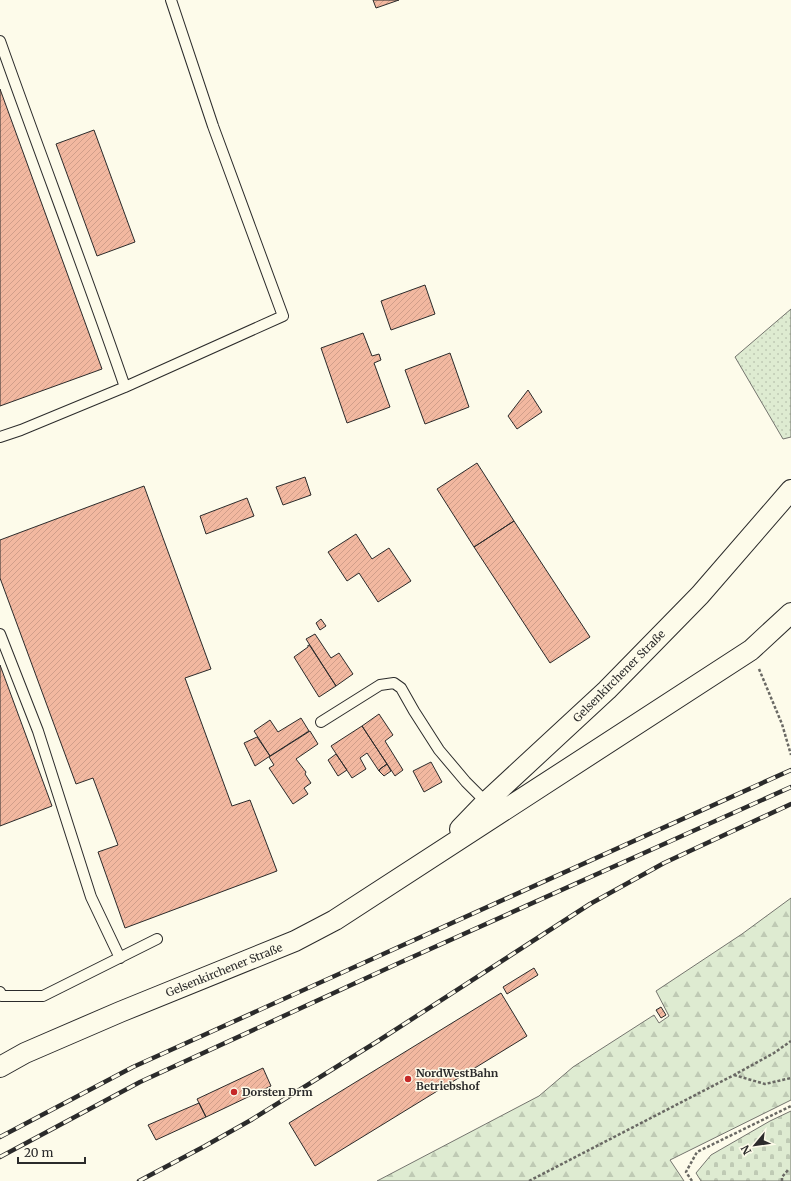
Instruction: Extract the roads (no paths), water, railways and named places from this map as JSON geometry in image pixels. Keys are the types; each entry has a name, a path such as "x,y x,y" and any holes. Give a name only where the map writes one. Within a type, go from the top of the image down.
{"street":[{"name":"Gelsenkirchener Straße","path":"437,854 486,802 607,690 700,595 791,490"},
{"name":"Gelsenkirchener Straße","path":"0,1067 25,1053 295,941 335,920 751,650 791,613"}],"lane":[{"path":"0,437 21,430 125,387 283,316 213,126 170,0"},
{"path":"0,41 98,308 125,387"},
{"path":"0,634 38,732 91,898 120,958"},
{"path":"321,722 380,685 394,683 401,688 439,750 466,782 486,802"},
{"path":"0,992 2,996 43,996 158,939"}],"railway":[{"path":"0,1137 133,1067 791,770"},
{"path":"0,1157 140,1082 399,963 791,787"},
{"path":"139,1181 251,1120 378,1041 590,904 664,863 791,804"}],"place":[{"name":"NordWestBahn Betriebshof","path":"408,1079"},
{"name":"Dorsten Drm","path":"234,1092"}]}
